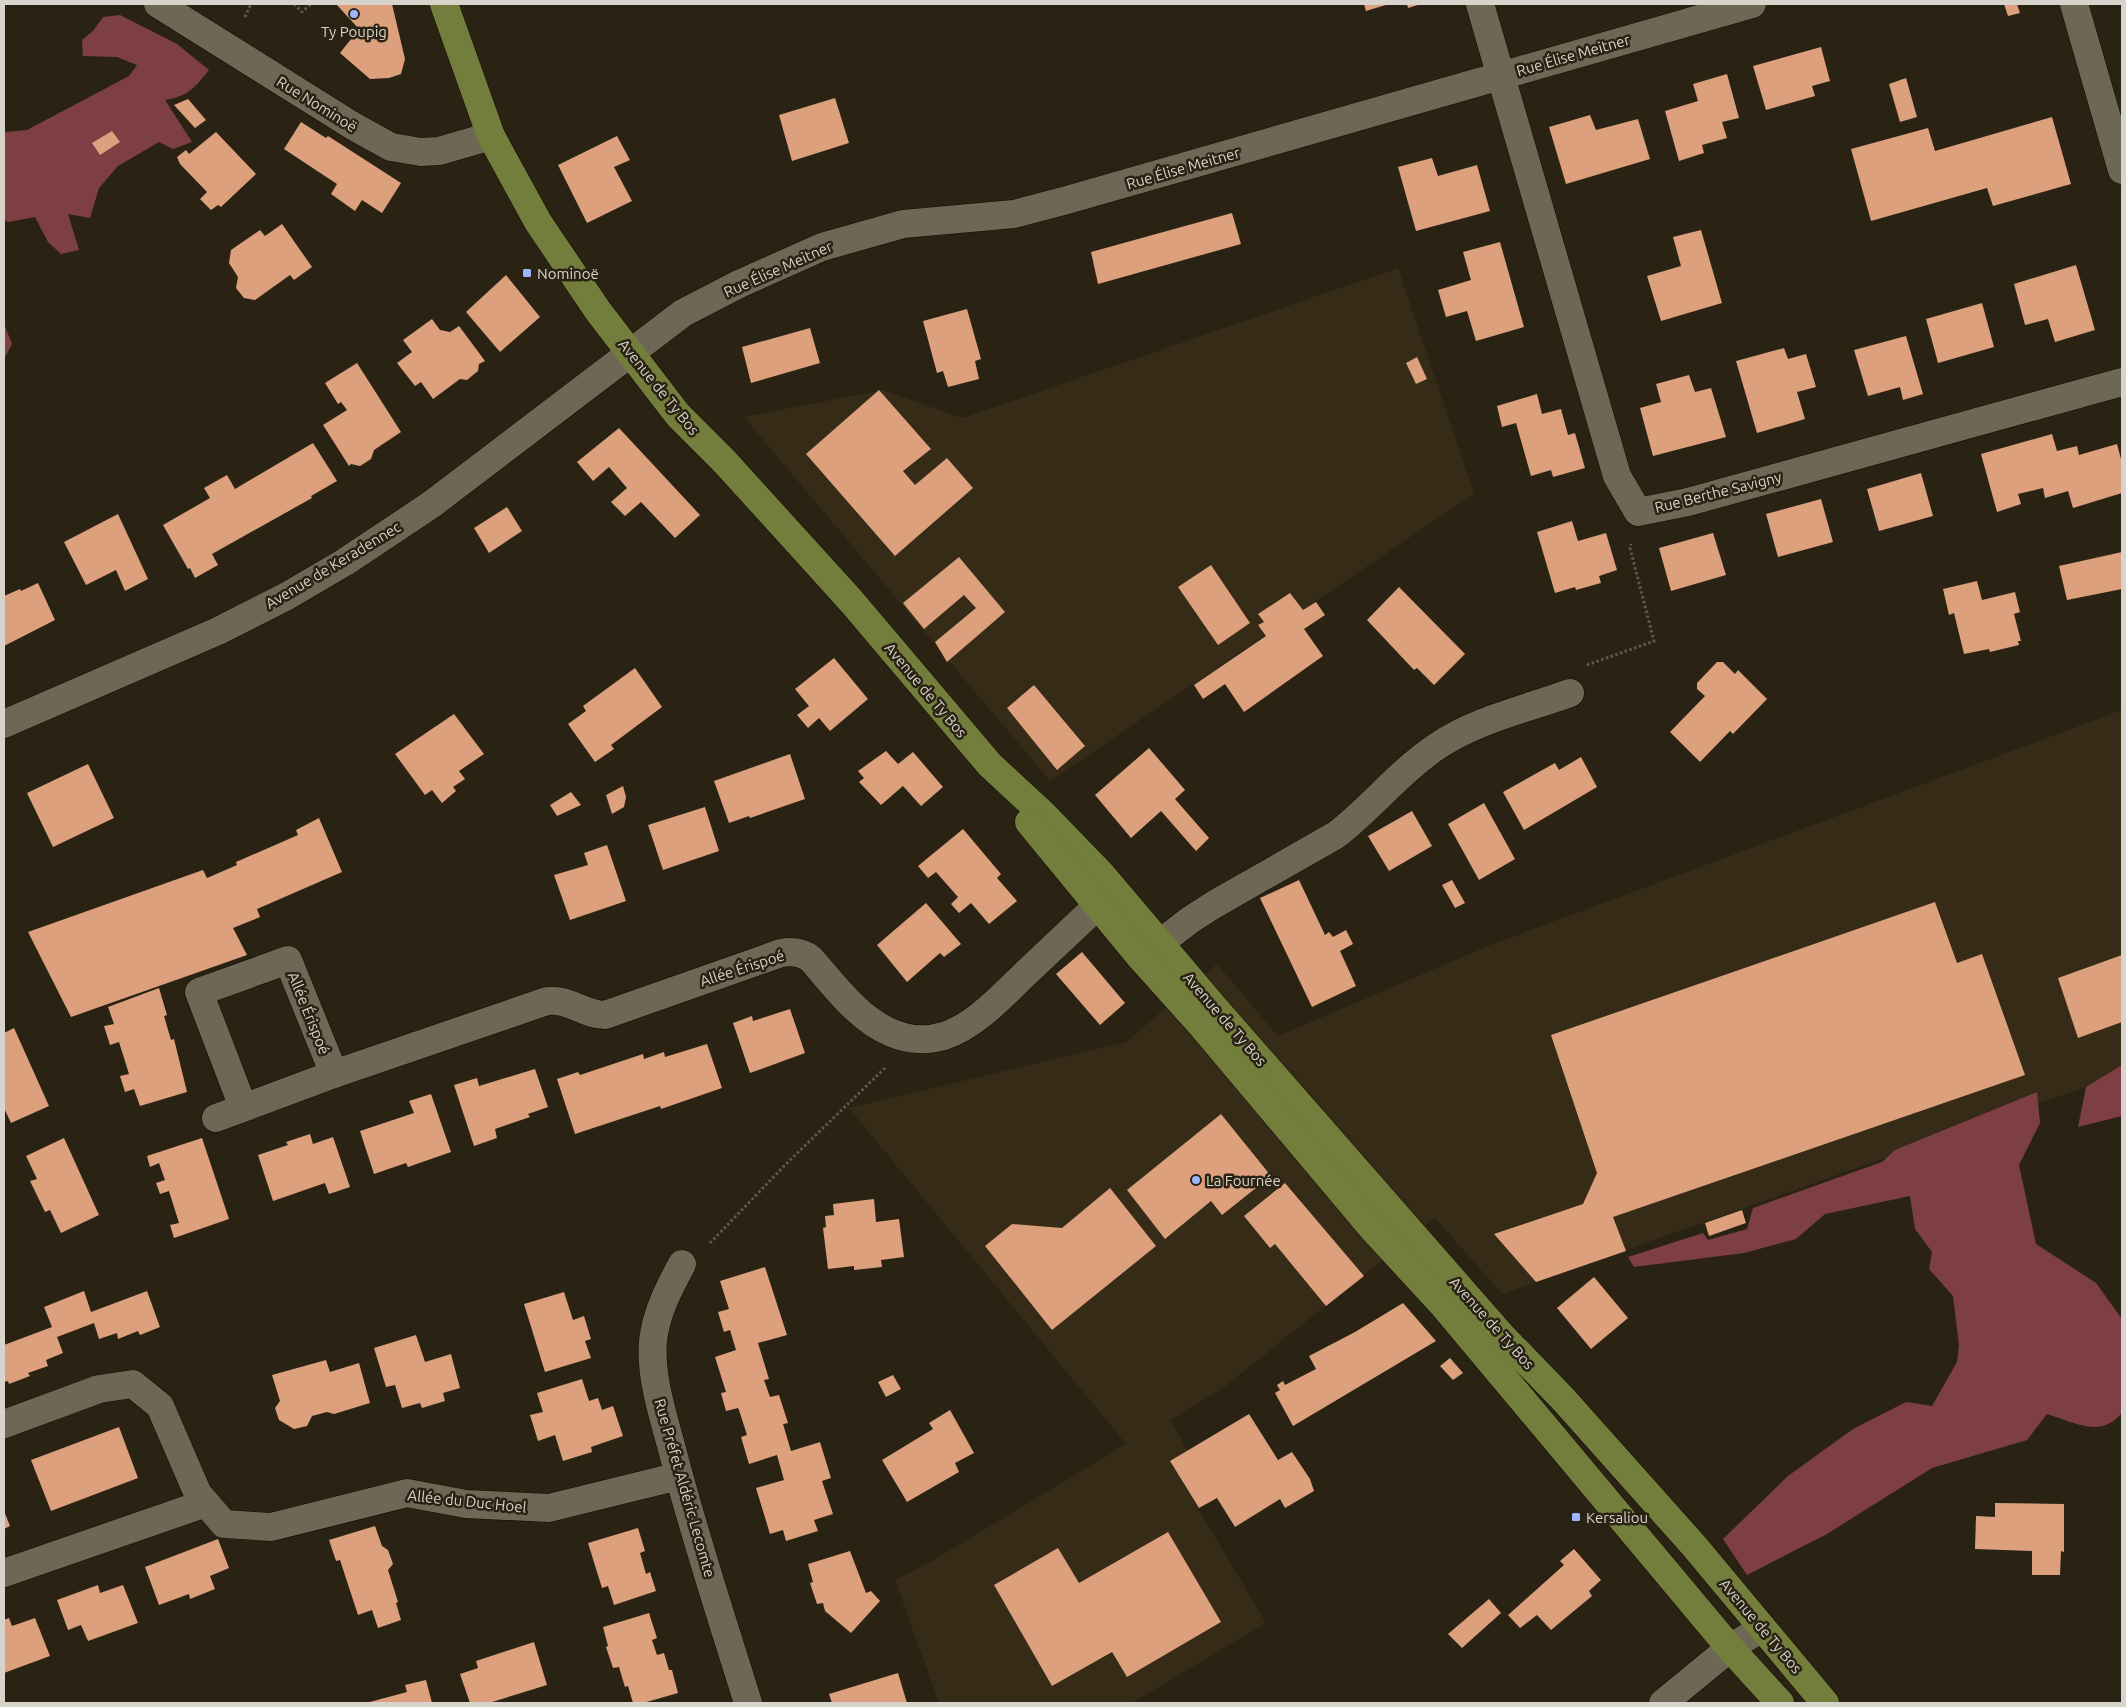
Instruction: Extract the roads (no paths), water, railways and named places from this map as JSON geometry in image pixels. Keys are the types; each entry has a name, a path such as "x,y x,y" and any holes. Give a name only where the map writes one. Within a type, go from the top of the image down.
{"main road":[{"name":"Avenue de Ty Bos","path":"444,4 491,136 538,222 630,354 678,415 725,462 852,602 990,765 1042,813 1102,875 1106,897 1150,950 1215,1041 1372,1228 1443,1305 1730,1648 1780,1703"},
{"name":"Avenue de Ty Bos","path":"1150,950 1213,1006 1501,1335 1564,1400 1695,1547 1825,1703"}],"street":[{"name":"Rue Nominoë","path":"158,4 391,148 421,152 440,151 491,136"},
{"name":"Rue Berthe Savigny","path":"1480,4 1617,476 1638,512 1688,502 2122,382"},
{"name":"Rue Élise Meitner","path":"630,354 683,313 739,284 822,247 903,224 1014,214 1237,153 1752,4"},
{"path":"2074,4 2122,170"},
{"name":"Avenue de Keradennec","path":"4,724 218,631 287,596 345,562 432,504 630,354"},
{"path":"1150,950 1214,904 1336,835 1354,821 1420,758 1453,736 1570,693"},
{"name":"Allée Érispoé","path":"216,1118 334,1074 547,1001 557,1000 594,1015 605,1015 790,951 806,955 811,959 843,996 869,1019 890,1032 908,1038 920,1039 944,1036 965,1026 997,1000 1106,897"},
{"name":"Allée Érispoé","path":"243,1108 199,992 288,960 334,1074"},
{"name":"Rue Préfet Aldéric Lecomte","path":"682,1264 661,1308 655,1333 653,1355 661,1410 679,1476 748,1703"},
{"name":"Allée du Duc Hoel","path":"4,1424 99,1389 133,1384 160,1406 198,1494 224,1524 271,1527 407,1493 466,1504 549,1508 679,1476"},
{"path":"4,1573 206,1503"},
{"path":"1663,1703 1730,1648 1762,1628"}],"place":[{"name":"Ty Poupig","path":"354,14"},
{"name":"Nominoë","path":"527,273"},
{"name":"La Fournée","path":"1196,1180"},
{"name":"Kersaliou","path":"1576,1517"}]}
